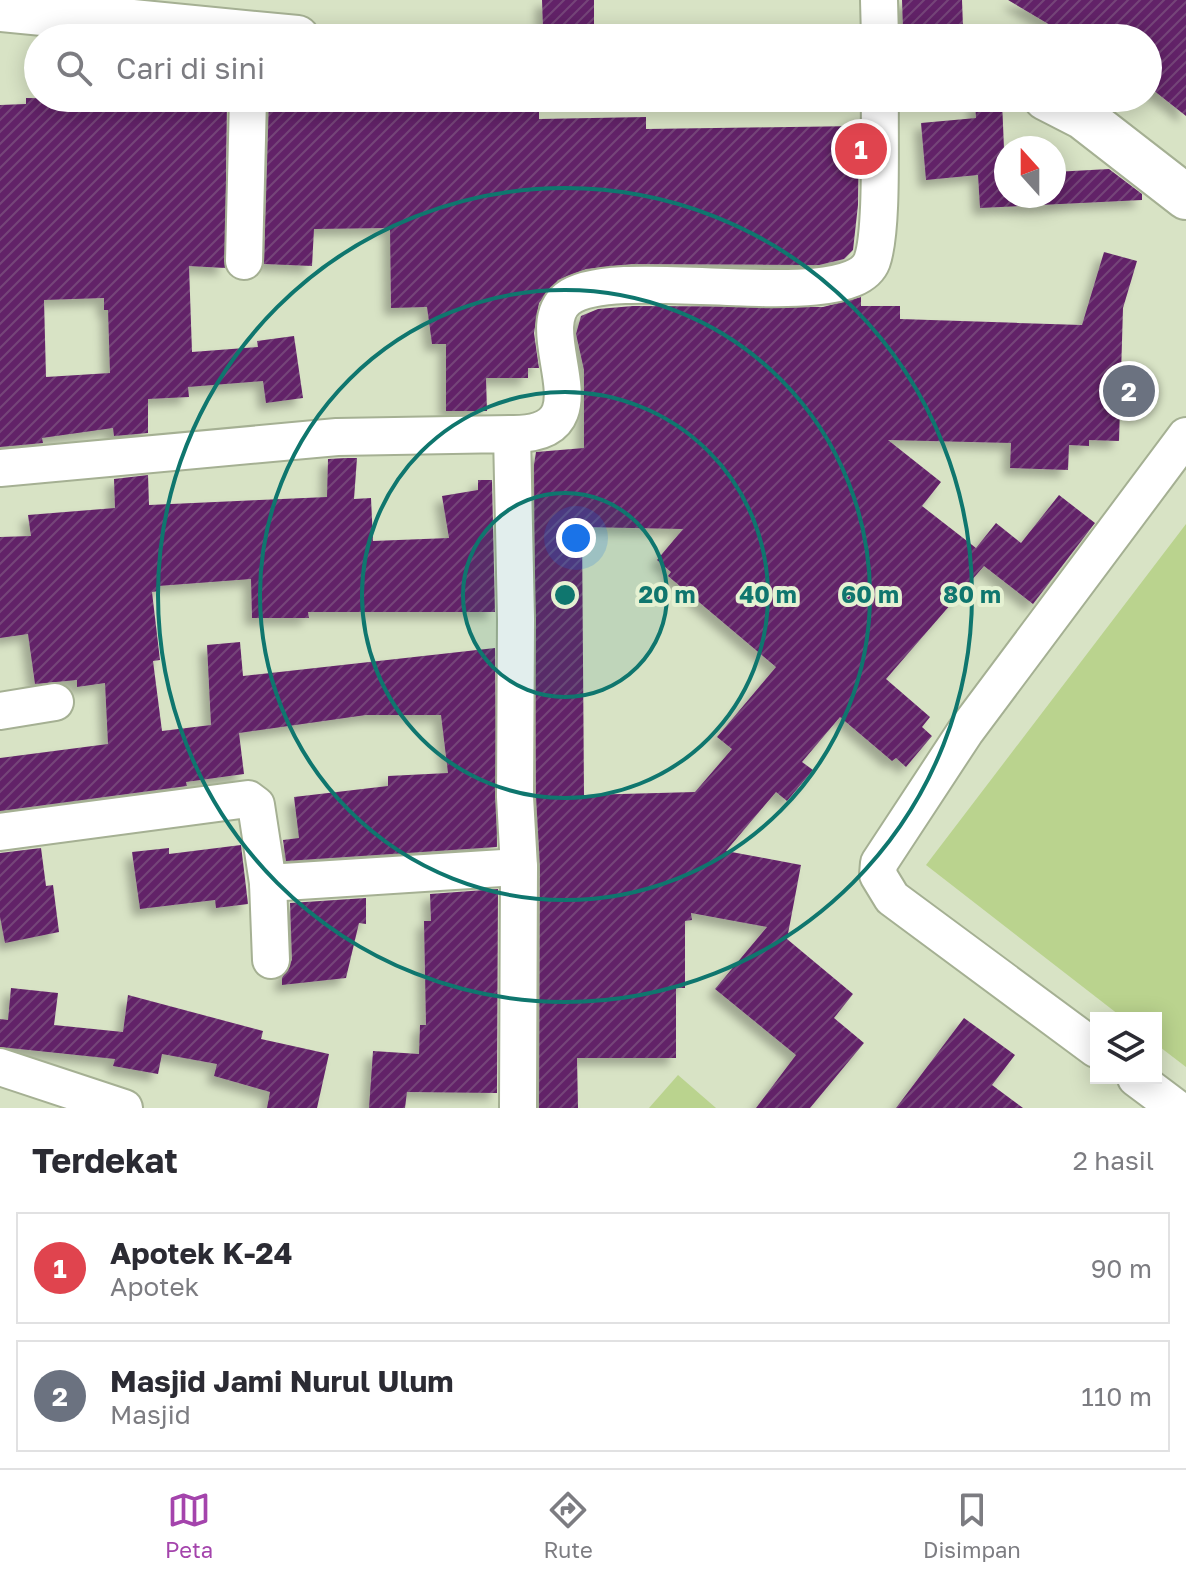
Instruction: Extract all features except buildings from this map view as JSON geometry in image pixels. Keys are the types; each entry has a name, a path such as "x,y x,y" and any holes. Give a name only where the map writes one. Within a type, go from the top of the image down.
{"main road":[{"path":"0,9 139,24"},
{"path":"0,35 24,38"},
{"path":"1073,112 1186,197"},
{"path":"1117,112 1186,164"}],"street":[{"path":"879,0 880,24"},
{"path":"244,261 248,112"},
{"path":"0,468 337,437 533,434 554,425 558,416 561,373 556,322 565,300 578,292 620,287 805,288 849,279 866,269 871,262 877,216 880,112"},
{"path":"512,434 516,619 515,797 519,867 518,1108"},
{"path":"1090,1045 892,898 878,875 879,863 965,732 1186,436"},
{"path":"0,711 55,702"},
{"path":"0,832 248,799 256,805 268,883 271,960"},
{"path":"268,883 519,867"},
{"path":"0,1067 124,1108"},
{"path":"1144,1084 1176,1108"}],"green space":[{"path":"1186,524 1186,1067 1162,1049 1162,1012 1115,1012 926,865"},
{"path":"678,1075 716,1108 649,1108"}],"place":[{"name":"Apotek K-24","path":"861,149"},
{"name":"Masjid Jami Nurul Ulum","path":"1129,391"}]}
